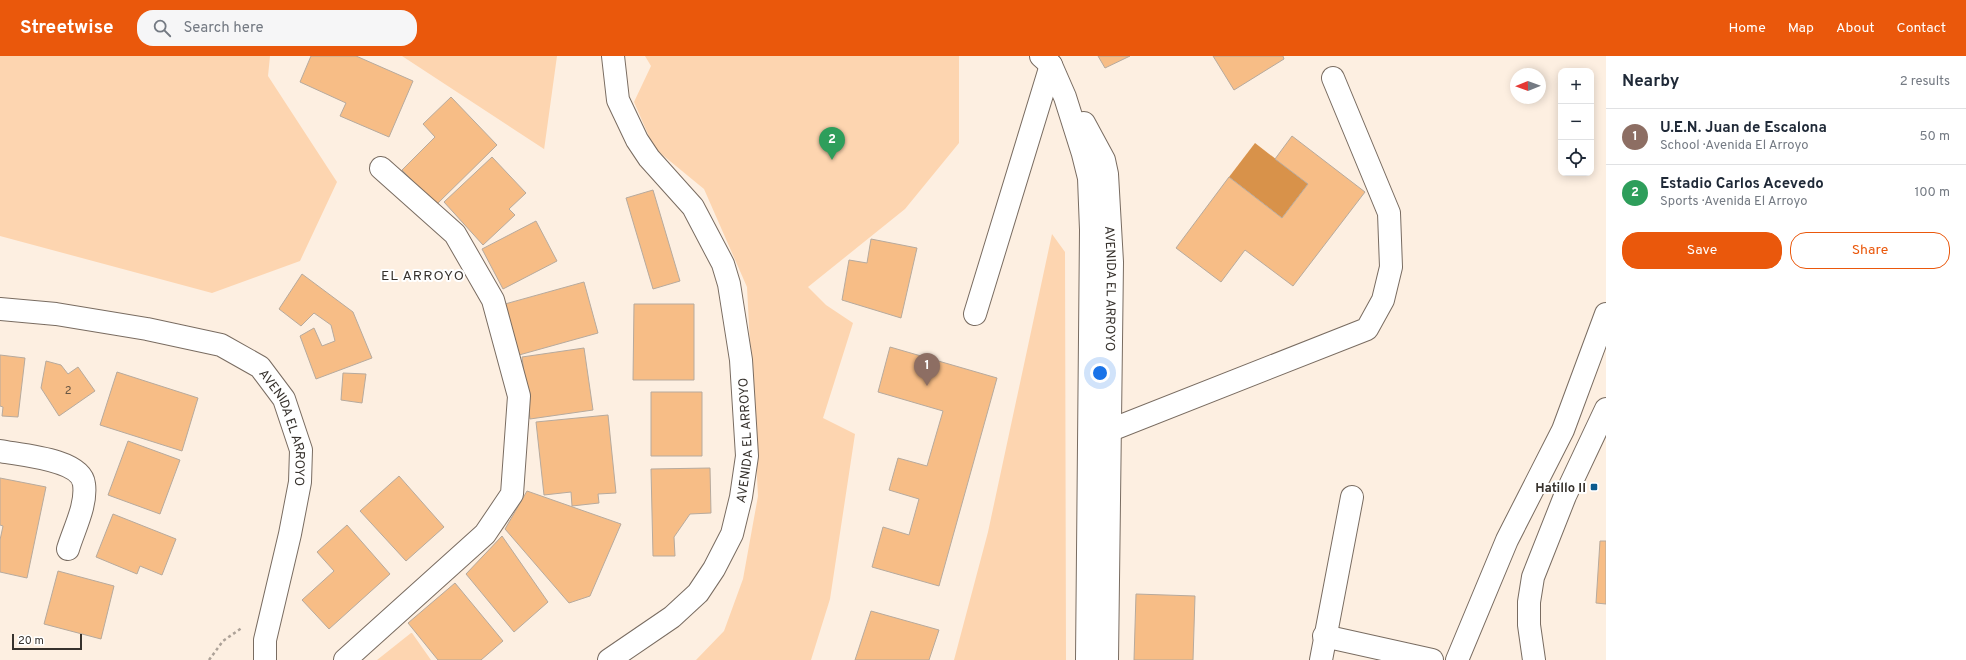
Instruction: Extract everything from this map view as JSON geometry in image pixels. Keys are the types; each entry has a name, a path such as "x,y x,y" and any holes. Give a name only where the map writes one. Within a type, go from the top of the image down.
{"street":[{"name":"AVENIDA EL ARROYO","path":"609,660 672,617 698,593 714,569 732,534 742,496 747,456 741,360 729,284 723,264 693,207 649,158 637,140 618,100 612,56"},
{"name":"AVENIDA EL ARROYO","path":"1046,61 1065,97 1089,178 1090,230 1087,660"},
{"path":"975,314 1046,61"},
{"path":"1089,438 1366,329 1383,300 1391,267 1389,213 1334,78"},
{"name":"AVENIDA EL ARROYO","path":"1065,97 1084,121 1104,160 1107,174 1112,262 1107,660"},
{"path":"345,660 485,534 512,494 519,396 493,300 454,234 381,168"},
{"name":"AVENIDA EL ARROYO","path":"0,309 56,314 147,329 221,345 260,367 284,400 301,450 300,482 265,640 265,660"},
{"path":"1457,660 1507,540 1563,430 1606,314"},
{"path":"1534,660 1529,625 1528,602 1533,578 1565,496 1606,409"},
{"path":"0,451 56,461 76,469 84,483 82,503 68,549"},
{"path":"1321,660 1324,636 1352,497"},
{"path":"1324,636 1432,660"}],"path":[{"path":"209,660 223,641 272,609"}],"shaded area":[{"path":"0,56 270,56 268,76 337,182 300,261 212,293 0,236"},
{"path":"402,56 557,56 544,150 544,149"},
{"path":"645,56 959,56 959,143 905,209 808,287 826,305 853,323 823,418 855,434 830,599 811,660 696,660 724,631 743,579 758,496 747,287 704,189 654,148 634,102 651,66"},
{"path":"1255,143 1308,184 1282,218 1229,177"},
{"path":"1052,234 1065,252 1066,660 954,660 988,532"},
{"path":"411,633 431,660 377,660"}],"building":[{"path":"311,56 356,56 413,81 389,137 340,116 346,103 300,82"},
{"path":"1098,56 1130,56 1105,68"},
{"path":"1213,56 1283,56 1284,59 1234,90"},
{"path":"451,97 497,145 436,205 402,170 435,137 423,124"},
{"path":"1292,136 1365,192 1293,286 1245,250 1221,282 1176,248 1229,177 1282,218 1308,184 1275,159"},
{"path":"492,157 526,193 509,209 515,215 483,245 444,202"},
{"path":"653,190 680,281 653,289 626,198"},
{"path":"536,221 557,261 503,289 482,249"},
{"path":"871,239 917,248 901,318 842,300 849,260 867,263"},
{"path":"302,274 353,312 372,358 316,379 300,336 314,328 322,346 335,341 331,325 314,313 301,326 279,309"},
{"path":"584,282 598,333 519,355 505,304"},
{"path":"634,304 694,304 694,380 633,380"},
{"path":"890,347 997,378 939,586 872,567 883,527 909,535 919,499 889,490 898,458 927,466 943,411 878,392"},
{"path":"584,348 593,410 530,419 522,357"},
{"path":"0,355 25,358 18,417 2,416 3,407 0,406"},
{"path":"46,361 61,365 68,374 78,367 95,391 59,416 41,388"},
{"path":"117,372 198,398 182,451 100,425"},
{"path":"343,373 366,374 362,403 341,400"},
{"path":"651,392 702,392 702,456 651,456"},
{"path":"608,415 616,493 598,494 599,503 572,506 571,492 544,495 536,422"},
{"path":"128,441 180,460 160,514 108,495"},
{"path":"710,468 711,513 690,514 674,537 675,556 653,556 651,469"},
{"path":"399,476 444,527 406,561 360,511"},
{"path":"0,478 46,487 27,578 0,572 0,540 3,526 0,525"},
{"path":"527,491 621,524 590,596 569,603 505,529"},
{"path":"113,514 176,539 162,575 140,566 137,574 96,557"},
{"path":"347,525 390,574 329,629 302,600 334,571 317,552"},
{"path":"502,536 548,602 514,632 466,574"},
{"path":"1600,541 1606,541 1606,604 1596,603"},
{"path":"58,571 114,586 101,639 44,624"},
{"path":"455,583 503,641 481,660 438,660 408,623"},
{"path":"1136,594 1195,596 1193,660 1134,660"},
{"path":"871,611 939,630 929,660 855,660"}],"place":[{"name":"Estadio Carlos Acevedo","path":"832,160"},
{"name":"U.E.N. Juan de Escalona","path":"927,386"},
{"name":"Hatillo II","path":"1594,487"}],"district":[{"name":"EL ARROYO","path":"423,275"}]}
